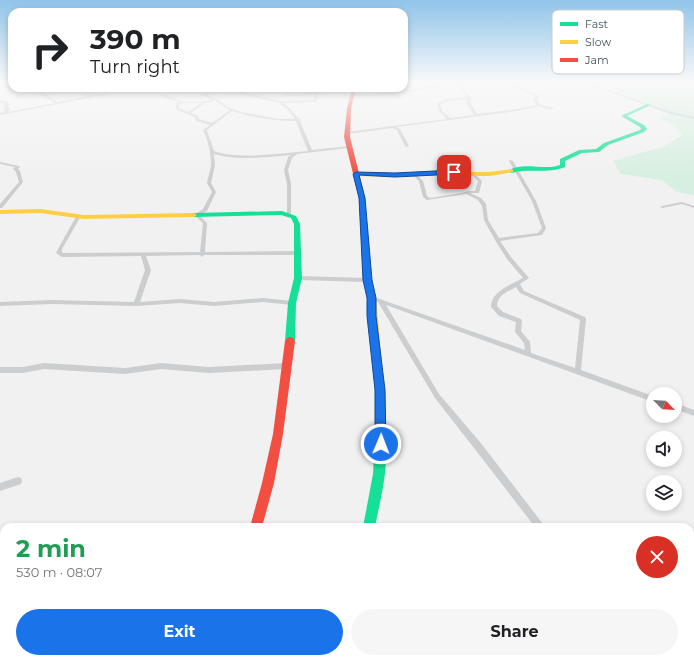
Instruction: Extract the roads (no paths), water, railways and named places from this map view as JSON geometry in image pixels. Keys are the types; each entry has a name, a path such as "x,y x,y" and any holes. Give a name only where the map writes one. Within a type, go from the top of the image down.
{"street":[{"path":"0,114 6,112"},
{"path":"186,112 197,117 197,120 211,124"},
{"path":"196,214 204,210 214,192 209,183 213,165 212,152 205,130 211,124 229,112"},
{"path":"241,112 278,120 299,120"},
{"path":"292,112 299,120 301,129 308,139 310,151"},
{"path":"350,112 347,133 349,148 362,198 368,280 372,298 372,316 380,390 382,429 379,474 370,523"},
{"path":"442,112 449,119"},
{"path":"347,133 499,112"},
{"path":"356,174 490,174 522,168 555,168 563,166 562,160 572,154 583,150 597,151 606,144 636,134 642,130 644,127 623,116 633,112"},
{"path":"668,112 694,118"},
{"path":"393,127 398,129 407,146"},
{"path":"212,152 215,155 228,157 349,148"},
{"path":"289,214 289,184 286,170 290,157 299,152"},
{"path":"497,240 540,234 544,228 534,201 511,161"},
{"path":"0,163 18,167 15,169 18,171 21,182 0,207"},
{"path":"413,173 421,181 425,197 433,199 477,192 480,181 473,174"},
{"path":"466,193 477,198 484,204 486,210 485,216 497,240 526,278 498,295 494,302 494,307 501,314 520,321 518,332 527,342 528,353"},
{"path":"662,206 682,203 694,207"},
{"path":"0,212 40,211 79,216 289,214 294,217 297,224 298,278 292,303 292,322 278,434 268,483 257,523"},
{"path":"196,214 205,223 202,255"},
{"path":"79,216 60,249 59,253 62,256 298,253"},
{"path":"136,304 148,270 144,256"},
{"path":"298,278 368,280"},
{"path":"517,284 522,292 583,319 578,372"},
{"path":"372,298 646,396"},
{"path":"0,304 52,302 136,304 187,301 214,304 263,300 292,303"},
{"path":"381,302 437,396 537,523"},
{"path":"0,370 23,370 44,366 125,371 161,366 209,370 286,366"},
{"path":"682,409 694,413"},
{"path":"0,487 18,481"}]}
